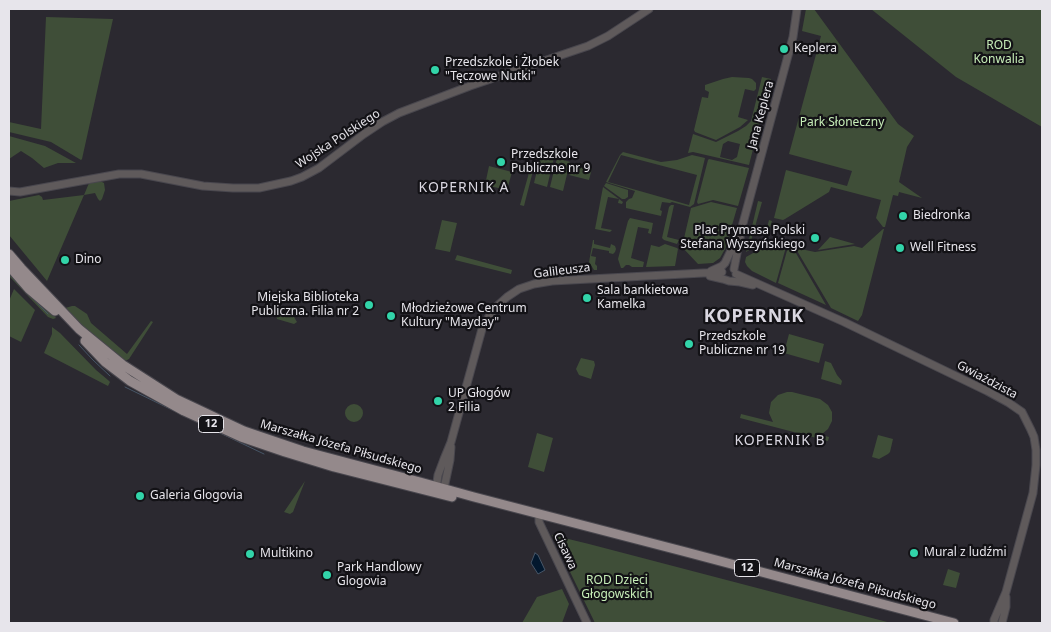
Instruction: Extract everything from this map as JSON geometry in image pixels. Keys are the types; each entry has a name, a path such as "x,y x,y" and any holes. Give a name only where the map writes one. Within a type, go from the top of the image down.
{"main road":[{"name":"Marszałka Józefa Piłsudskiego","path":"9,254 61,311 96,344 123,365 176,399 234,427 282,445 422,482 440,491 456,492 954,623"},
{"name":"Marszałka Józefa Piłsudskiego","path":"9,266 29,288 67,322 109,365 136,385 184,411 241,437 334,467 440,491 490,506 516,508"}],"street":[{"name":"Wojska Polskiego","path":"9,196 20,192 119,174 141,174 203,186 233,188 259,188 291,181 319,168 364,134 399,113 593,43 608,36 648,9"},
{"name":"Jana Keplera","path":"729,274 793,37 797,9"},
{"name":"Wojska Polskiego","path":"9,191 20,192"},
{"name":"Jana Keplera","path":"700,273 722,266 738,238"},
{"name":"Jana Keplera","path":"738,238 741,269 761,284"},
{"name":"Galileusza","path":"690,274 729,274"},
{"name":"Galileusza","path":"440,491 438,475 451,442 482,329 496,306 507,297 519,289 552,281 637,276 729,274"},
{"name":"Gwiaździsta","path":"729,274 761,284 843,322 987,390 1022,412 1034,437 1036,450 1033,494 1006,592 993,622"},
{"name":"Gwiaździsta","path":"729,274 740,282 773,291"},
{"name":"Galileusza","path":"440,491 447,478 451,442"},
{"path":"422,482 429,481 438,475"},
{"path":"447,478 450,486 456,492"},
{"name":"Cisawa","path":"539,514 539,522 586,623"},
{"name":"Gwiaździsta","path":"1003,622 1006,608 1006,592"}],"green space":[{"name":"Park Słoneczny","path":"806,9 814,9 898,124 914,136 907,147 899,182 922,198 899,192 898,196 893,195 885,227 876,218 881,200 831,187 829,192 785,219 774,218 786,170 847,186 852,171 789,154 821,36 802,31"},
{"name":"ROD Konwalia","path":"871,9 1042,9 1042,127 956,77"},
{"path":"46,17 113,19 81,160 51,142 9,132 9,122 41,129"},
{"path":"732,77 749,78 756,83 754,91 745,89 738,117 748,120 740,127 716,140 695,132 702,97 708,98 709,92 705,90 705,85"},
{"path":"762,77 771,79 749,165 693,152 688,153 693,134 716,142 738,131 751,121","holes":["728,141 740,144 737,157 732,160 720,157 723,144"]},
{"path":"9,136 45,146 76,163 58,163 44,168 21,151 9,159"},
{"path":"623,152 661,162 677,160 692,155 705,158 694,204 690,207 672,202 662,202 661,216 626,208 626,202 632,198 635,191 606,182 620,155","holes":["621,155 697,175 689,205 608,182"]},
{"path":"541,154 554,158 547,187 534,183"},
{"path":"557,158 570,162 563,191 550,187"},
{"path":"709,159 749,168 738,206 713,200 698,204"},
{"path":"532,162 535,163 524,206 520,205"},
{"path":"572,163 592,168 589,180 569,175"},
{"path":"489,166 512,172 507,190 485,185"},
{"path":"100,181 104,183 105,190 100,201 95,193 84,195 89,183"},
{"path":"606,183 628,190 628,197 622,199 604,186"},
{"path":"603,187 619,199 608,197 601,228 612,230 610,232 595,229"},
{"path":"39,195 43,200 84,195 47,281 9,235 9,201"},
{"path":"758,201 762,202 751,241 758,244 764,240 769,220 772,221 766,240 746,252"},
{"path":"711,202 737,208 725,249 720,258 713,263 698,264 682,247 691,208"},
{"path":"671,205 674,205 667,237 679,240 677,244 662,238"},
{"path":"630,218 653,223 651,234 648,233 649,229 638,227 631,258 644,262 643,267 626,265 621,268 618,259"},
{"path":"442,220 457,223 450,252 435,249"},
{"path":"883,229 862,315 858,321 831,308 796,248 815,252 854,246 862,248"},
{"path":"830,237 855,244 818,250"},
{"path":"593,240 594,244 610,248 611,244 616,249 613,254 609,253 609,251 593,248 591,256 596,257 595,264 597,270 594,270 589,262"},
{"path":"771,243 786,247 776,283 752,271 745,262 746,257"},
{"path":"665,244 678,249 675,266 646,267 651,245 659,247"},
{"path":"788,247 793,248 826,305 778,283"},
{"path":"457,255 512,270 511,274 455,260"},
{"path":"9,271 56,318 48,317 9,276"},
{"path":"14,289 35,310 21,342 9,336 9,301"},
{"path":"72,306 87,314 91,323 127,354 151,321 153,322 129,359 123,362 62,309"},
{"path":"288,307 297,322 294,324 277,319 276,313"},
{"path":"52,327 110,382 108,386 44,353 52,334"},
{"path":"789,334 824,344 819,363 784,353"},
{"path":"581,358 594,361 595,365 591,379 579,375 576,369"},
{"path":"825,361 831,363 842,381 841,385 821,379"},
{"path":"787,392 820,399 828,405 832,412 832,421 828,429 821,435 829,437 828,441 740,418 741,414 773,422 769,413 771,402 778,395"},
{"path":"350,404 358,404 363,409 361,420 350,422 345,417 345,409"},
{"path":"537,433 553,438 544,472 528,467"},
{"path":"878,435 893,439 890,452 879,459 872,457"},
{"path":"305,481 293,512 290,514 284,512"},
{"name":"ROD Dzieci Głogowskich","path":"552,535 589,544 891,623 595,623"},
{"path":"948,569 960,573 956,588 943,585"},
{"path":"562,589 569,604 562,623 522,623 537,597"}],"water":[{"path":"535,553 538,555 545,570 538,574 531,563"}],"waterway":[{"path":"9,274 48,314"},
{"path":"79,345 110,376"},
{"path":"125,387 264,454"}],"place":[{"name":"Keplera","path":"784,49"},
{"name":"Przedszkole i Żłobek \"Tęczowe Nutki\"","path":"435,70"},
{"name":"Przedszkole Publiczne nr 9","path":"501,162"},
{"name":"Biedronka","path":"903,216"},
{"name":"Plac Prymasa Polski Stefana Wyszyńskiego","path":"815,238"},
{"name":"Well Fitness","path":"900,248"},
{"name":"Dino","path":"65,260"},
{"name":"Sala bankietowa Kamelka","path":"587,298"},
{"name":"Miejska Biblioteka Publiczna. Filia nr 2","path":"369,305"},
{"name":"Młodzieżowe Centrum Kultury \"Mayday\"","path":"391,316"},
{"name":"Przedszkole Publiczne nr 19","path":"689,344"},
{"name":"UP Głogów 2 Filia","path":"438,401"},
{"name":"Galeria Glogovia","path":"140,496"},
{"name":"Mural z ludźmi","path":"914,553"},
{"name":"Multikino","path":"250,554"},
{"name":"Park Handlowy Glogovia","path":"327,575"}],"district":[{"name":"KOPERNIK A","path":"464,188"},
{"name":"KOPERNIK","path":"754,317"},
{"name":"KOPERNIK B","path":"780,441"}]}
